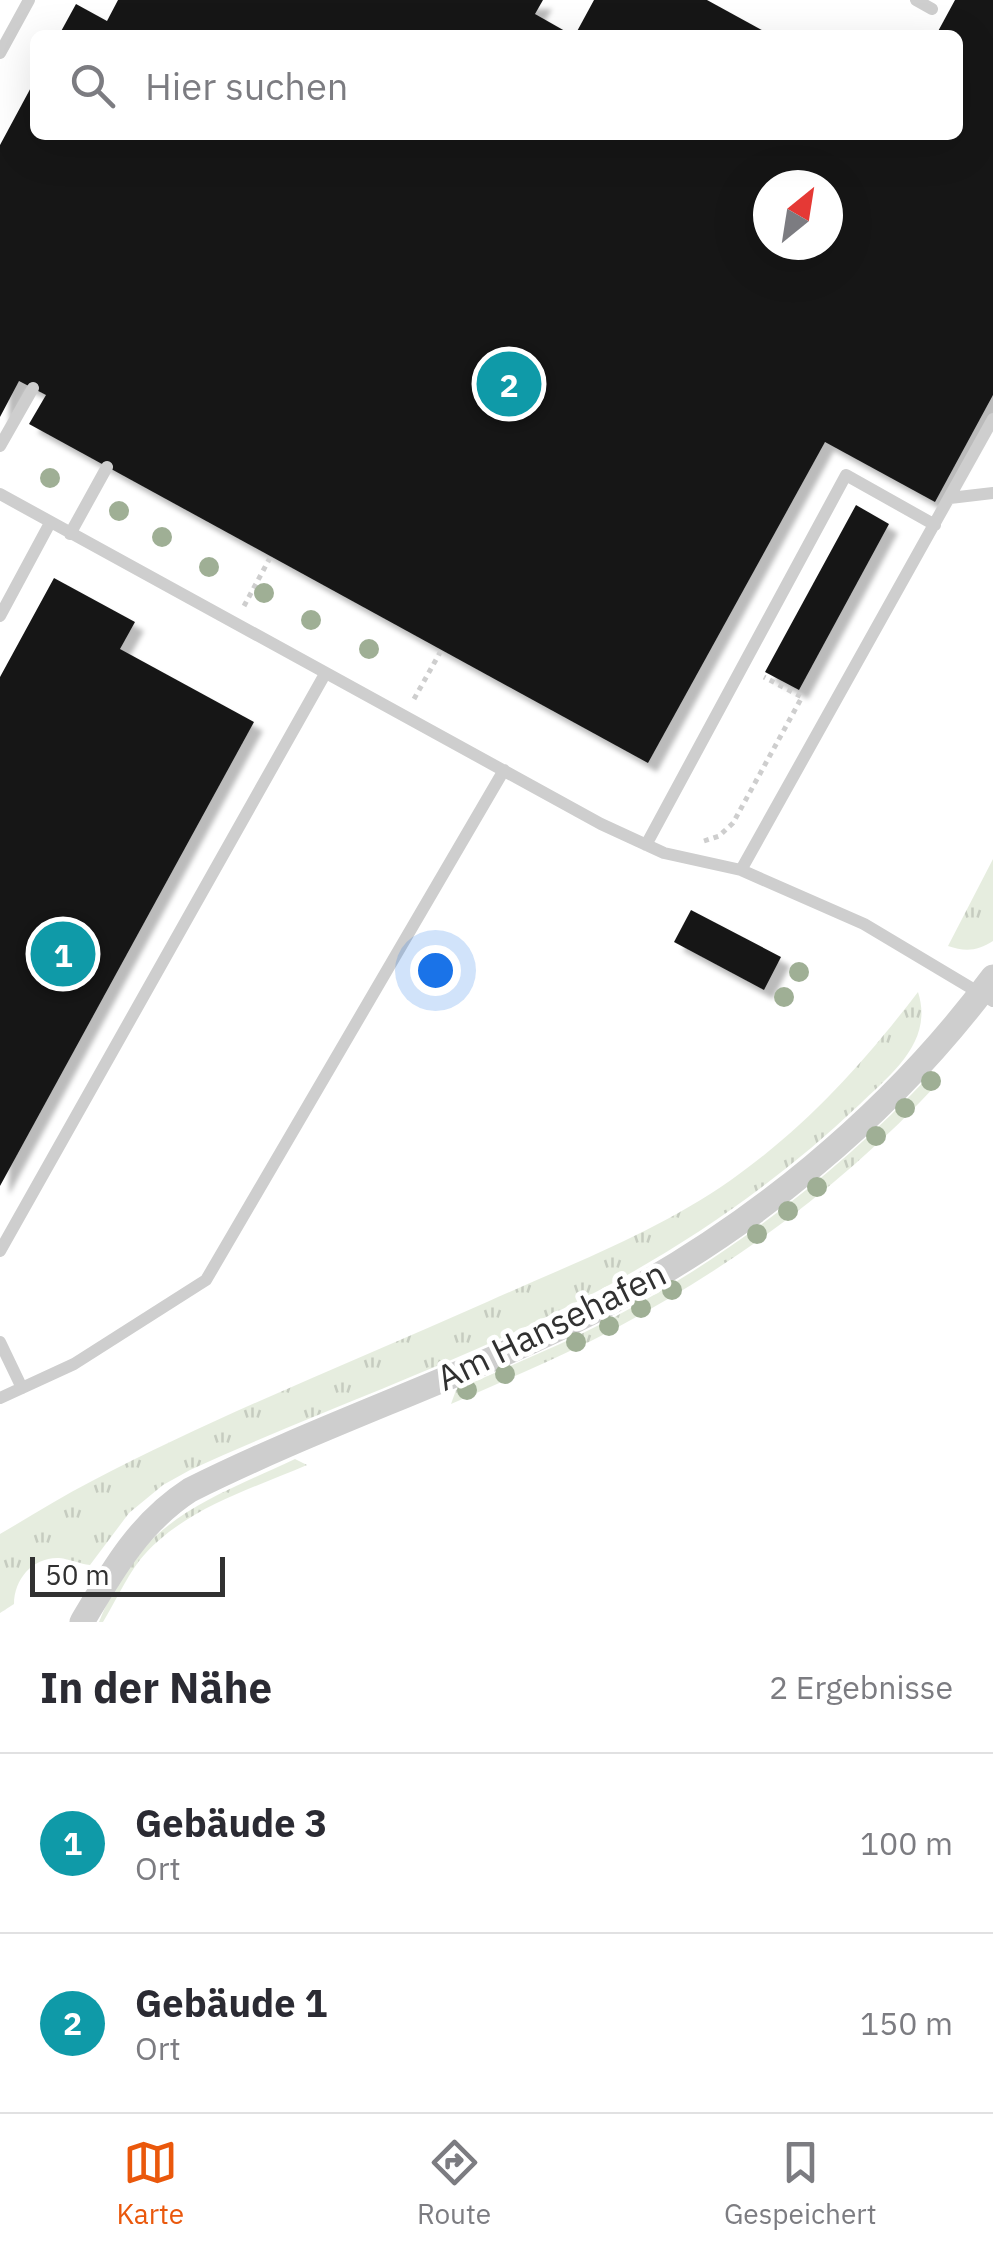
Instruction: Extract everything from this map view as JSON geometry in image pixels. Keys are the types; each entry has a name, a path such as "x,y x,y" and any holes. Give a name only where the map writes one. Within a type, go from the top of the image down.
{"street":[{"name":"Am Hansehafen","path":"82,1622 114,1566 138,1534 164,1508 190,1490 591,1312 730,1229 850,1134 989,990"}],"lane":[{"path":"0,53 29,0"},
{"path":"916,0 932,9"},
{"path":"0,446 32,388"},
{"path":"741,870 993,419"},
{"path":"70,534 107,467"},
{"path":"646,845 846,476 935,525"},
{"path":"950,498 993,493"},
{"path":"0,494 646,845 684,859 741,870 864,924 989,990"},
{"path":"0,616 50,523"},
{"path":"0,1252 325,674"},
{"path":"0,1398 74,1364 206,1280 504,770"},
{"path":"0,1342 22,1388"}],"path":[{"path":"244,606 271,556"},
{"path":"229,598 259,614"},
{"path":"398,690 414,699 442,649"},
{"path":"699,842 719,836 734,824 802,696 764,677"}],"green space":[{"path":"993,859 993,941 971,950 948,946"},
{"path":"918,992 920,1026 915,1042 896,1069 798,1159 699,1231 630,1274 545,1318 190,1470 163,1485 129,1513 90,1565 59,1558 33,1566 17,1586 14,1604 0,1613 0,1534 140,1456 612,1247 703,1199 759,1159 809,1116 854,1070"},
{"path":"931,1074 940,1081 868,1153 789,1218 706,1276 618,1327 451,1404 456,1390 609,1320 740,1240 858,1145"},
{"path":"295,1459 307,1465 217,1503 174,1528 139,1561 103,1622 99,1622 115,1587 155,1537 203,1503"}],"building":[{"path":"118,0 543,0 535,14 563,30 62,30 76,4 107,21"},
{"path":"594,0 707,0 762,30 578,30"},
{"path":"955,0 993,0 993,395 935,502 825,442 648,763 29,424 46,395 19,381 0,417 0,145 30,89 30,140 963,140 963,30 939,30"},
{"path":"856,505 889,524 799,690 765,672"},
{"path":"54,578 135,622 120,649 254,722 0,1186 0,677"},
{"path":"691,910 781,957 764,990 674,942"}],"place":[{"name":"Gebäude 1","path":"509,384"},
{"name":"Gebäude 3","path":"63,954"}]}
